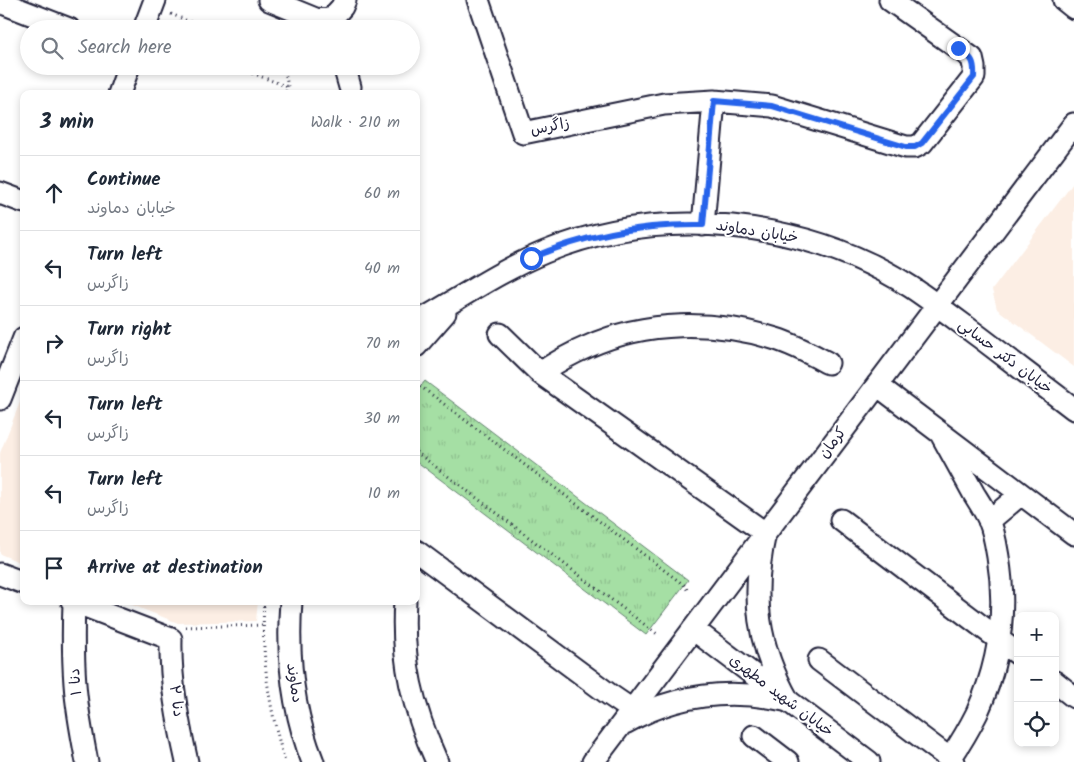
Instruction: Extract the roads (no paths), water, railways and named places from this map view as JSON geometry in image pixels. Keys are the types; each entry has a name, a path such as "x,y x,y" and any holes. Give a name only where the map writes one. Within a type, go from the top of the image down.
{"street":[{"path":"269,0 318,20"},
{"path":"336,20 345,0"},
{"name":"زاگرس","path":"478,0 524,133 664,104 714,101 772,106 906,147 915,147 922,143 974,77 974,67 972,58 890,0"},
{"path":"1064,0 1074,8"},
{"path":"0,2 46,20"},
{"path":"147,20 154,3"},
{"path":"120,90 126,75"},
{"path":"347,75 350,87"},
{"path":"703,225 714,101"},
{"name":"کرمان","path":"593,762 1074,124"},
{"path":"0,193 20,200"},
{"name":"خیابان دماوند","path":"457,300 485,281 547,251 613,232 681,224 750,228 816,243 849,255 880,270 937,305"},
{"path":"420,321 457,300"},
{"path":"420,342 457,300"},
{"name":"خیابان دکتر حسابی","path":"937,305 1074,409"},
{"path":"540,373 564,358 589,346 642,330 669,326 724,327 752,332 804,350 828,363"},
{"path":"500,334 540,373 765,533 760,554 758,576 760,620 770,662 789,702"},
{"path":"0,397 20,348"},
{"path":"877,386 1074,534"},
{"path":"818,660 952,760 972,722 986,690 994,665 999,640 1002,592 1000,568 989,521 941,434"},
{"path":"989,521 1021,494"},
{"path":"841,520 1014,651"},
{"path":"420,554 610,695 626,718 636,717 660,706 702,696 746,694 789,702"},
{"path":"0,574 20,582"},
{"name":"دنا ۱","path":"73,605 75,685 80,727 87,762"},
{"name":"دنا ۲","path":"83,605 178,633 174,688 179,726 187,762"},
{"name":"دماوند","path":"291,605 290,656 294,690 301,723 313,762"},
{"path":"405,605 403,621 409,679 415,708 437,762"},
{"name":"خیابان شهید مطهری","path":"693,629 870,762"},
{"path":"1059,685 1074,697"},
{"path":"754,736 788,762"}]}
